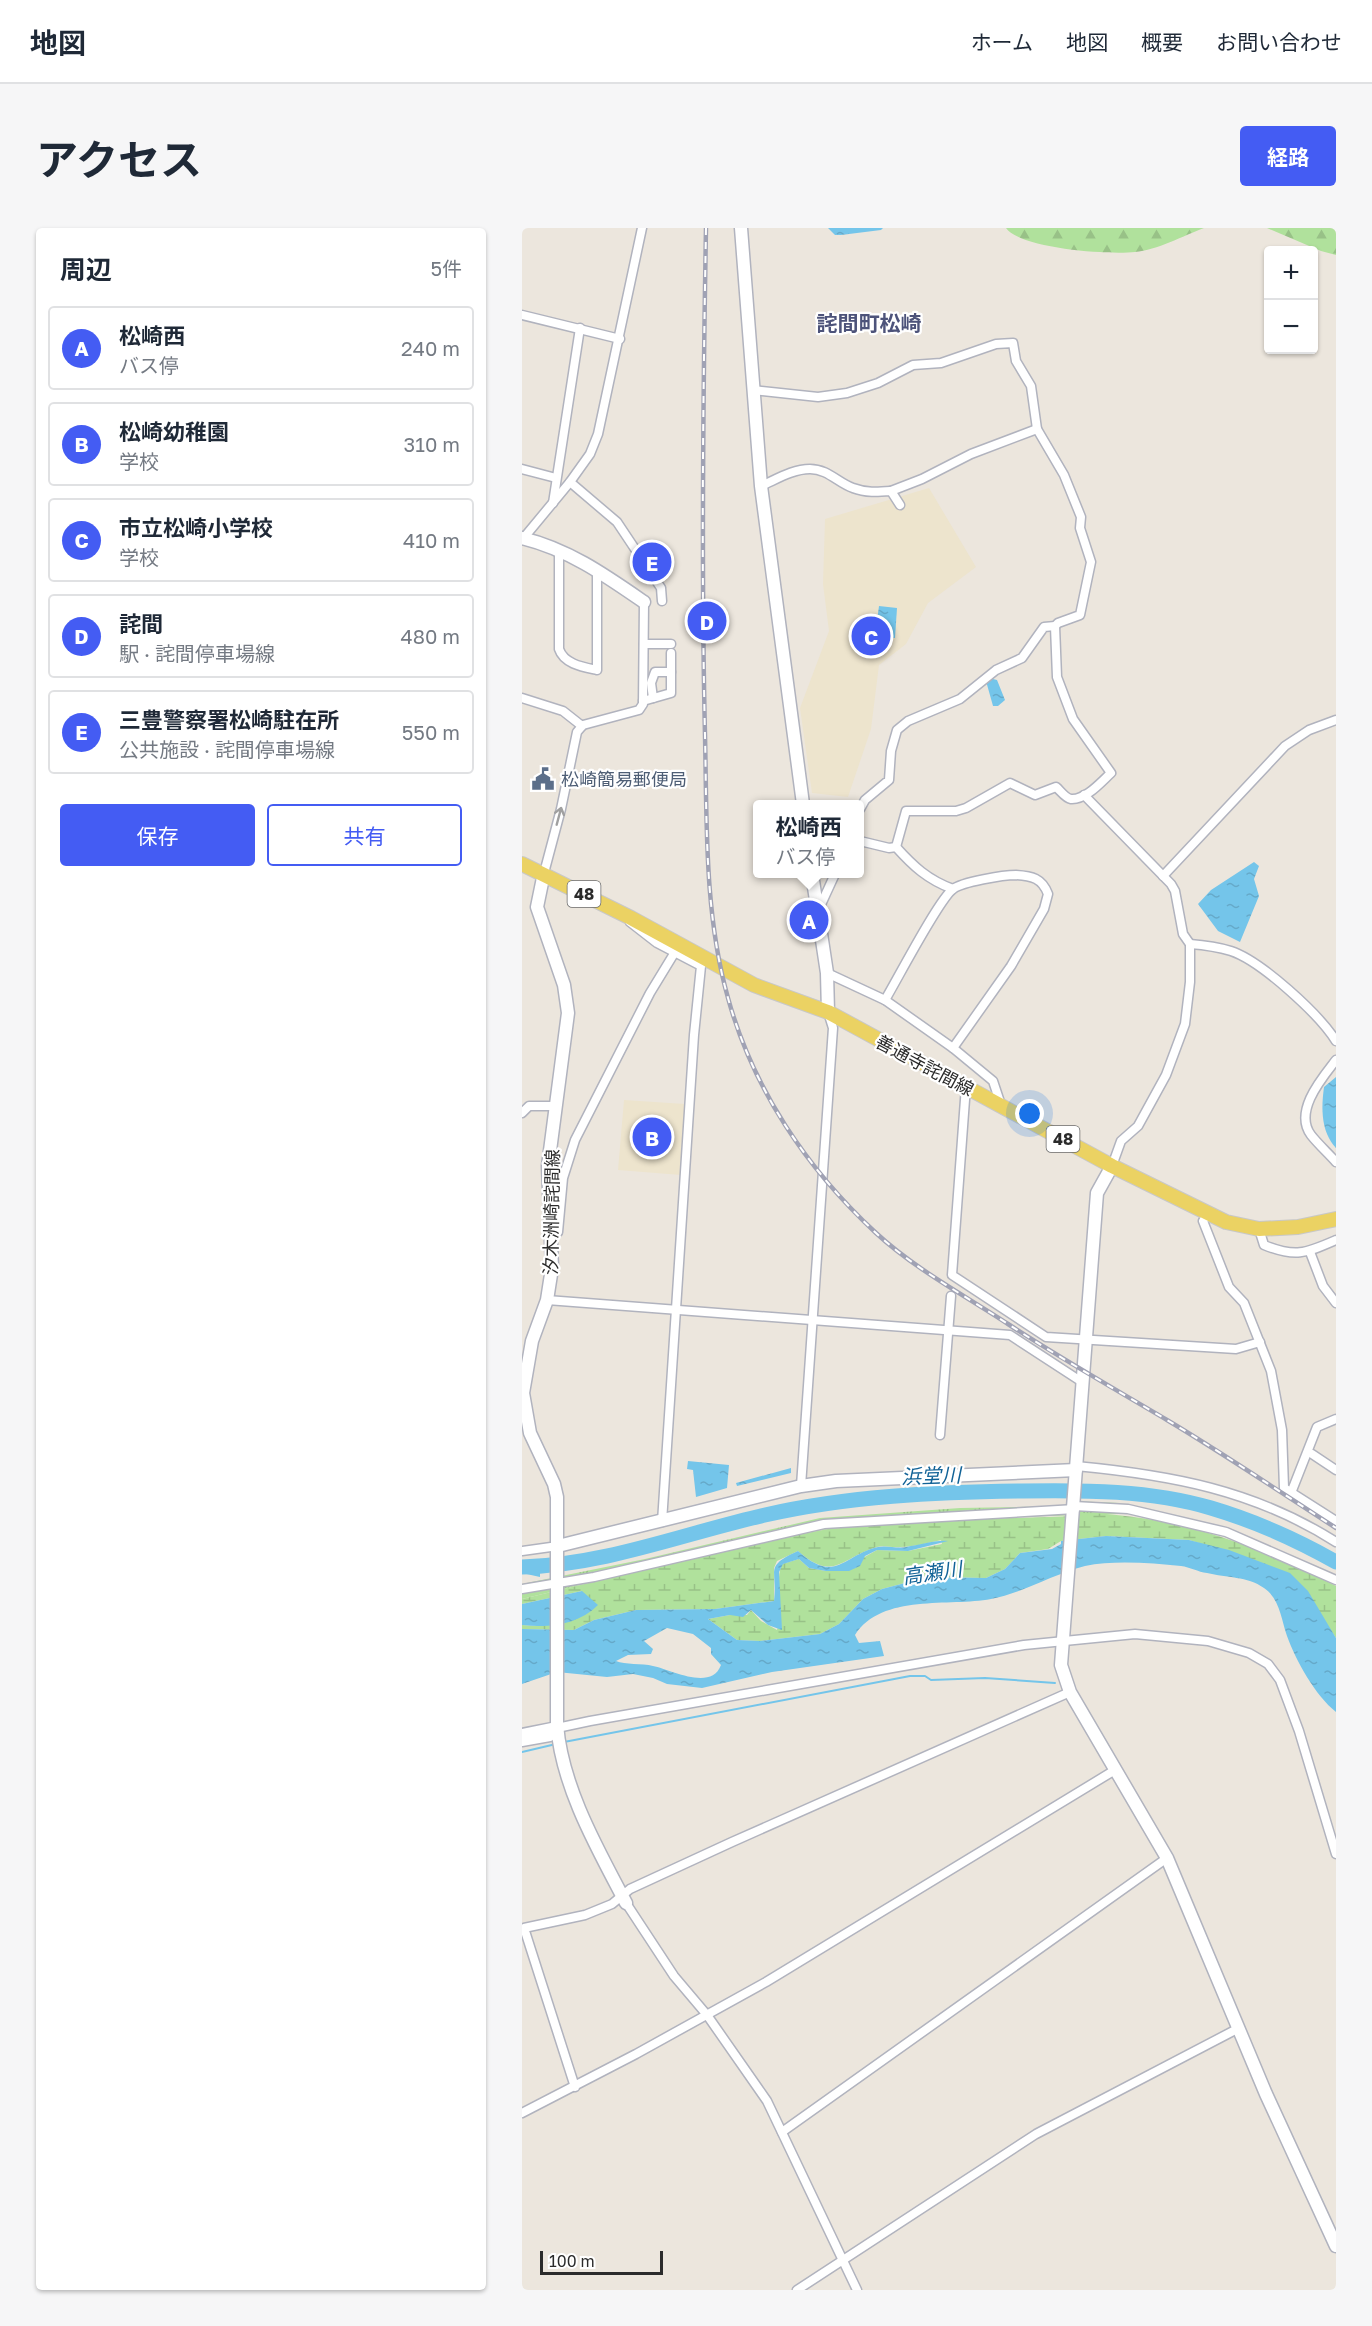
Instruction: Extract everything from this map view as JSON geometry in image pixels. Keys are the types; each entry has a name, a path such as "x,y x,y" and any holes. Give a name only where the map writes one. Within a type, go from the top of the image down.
{"main road":[{"name":"善通寺詫間線","path":"522,864 618,911 754,985 828,1012 1112,1166 1226,1222 1259,1229 1298,1227 1336,1219"}],"street":[{"path":"544,873 561,809 577,732 582,726 639,710 643,700 644,602 597,570 559,551 522,538 570,482 590,454 598,434 642,228"},
{"path":"741,228 761,486 802,800"},
{"path":"522,315 620,339"},
{"path":"553,503 580,328"},
{"path":"753,390 819,397 847,393 878,383 913,365 940,363 996,344 1014,343 1016,361 1031,386 1037,429 1064,475 1081,517 1080,528 1091,562 1080,615 1058,622 1055,626 1044,627 1023,658 996,670 960,699 908,722 897,730 891,751 889,780 864,802"},
{"path":"761,486 793,471 811,469 823,471 852,488 872,492 891,491 922,480 981,449 1037,429"},
{"path":"522,469 556,478"},
{"path":"570,482 616,522 661,588 662,601"},
{"path":"891,491 900,505"},
{"path":"559,551 559,649 561,656 572,663 597,670 597,570"},
{"path":"896,847 906,811 956,811 966,808 1010,783 1031,795 1056,787 1070,799 1084,795 1111,773 1073,720 1058,677 1055,626"},
{"path":"643,700 671,693 670,649 644,644"},
{"path":"653,698 651,684 654,672 671,672"},
{"path":"522,698 563,711 582,726"},
{"path":"1163,876 1285,746 1309,730 1336,720"},
{"path":"1084,795 1175,891 1183,934 1190,944 1190,982 1185,1024 1166,1075 1138,1126 1121,1141 1112,1166 1097,1193 1064,1640 1060,1652 1060,1665 1070,1692 1167,1858 1239,2028 1336,2246"},
{"path":"864,842 889,848 896,847"},
{"path":"896,847 912,866 927,877 952,889"},
{"name":"汐木洲崎詫間線","path":"544,873 537,907 564,985 568,1006 548,1166 552,1268 547,1300 532,1341 523,1392 530,1433 554,1484 557,1497 558,1735 574,1792 624,1899"},
{"path":"885,1000 936,911 952,889 1002,875 1023,875 1044,882 1048,894 1044,909 1011,966 953,1048"},
{"path":"801,1486 833,1028 828,1012 827,973 813,878"},
{"path":"817,913 833,878"},
{"path":"618,911 639,930 701,966 693,1035 662,1522"},
{"path":"1190,944 1232,951 1251,962 1290,992 1336,1041"},
{"path":"551,1238 558,1232 563,1178 575,1140 650,993 675,952"},
{"path":"827,973 885,1000 953,1048 993,1081 1001,1105"},
{"path":"1336,1059 1310,1096 1306,1119 1310,1133 1336,1162"},
{"path":"966,1086 952,1275 1046,1337 1236,1348 1260,1342"},
{"path":"522,1113 529,1106 556,1106"},
{"path":"1208,1213 1203,1221 1229,1287 1244,1303 1271,1371 1282,1430 1284,1488 1336,1521"},
{"path":"1259,1229 1264,1245 1282,1252 1310,1252 1336,1240"},
{"path":"1310,1252 1323,1286 1336,1303"},
{"path":"940,1435 951,1296"},
{"path":"547,1300 812,1322 1010,1335 1082,1382"},
{"path":"1291,1493 1317,1427 1336,1419"},
{"path":"1312,1454 1336,1470"},
{"path":"522,1551 558,1546 662,1522 801,1486 880,1477 1076,1468 1142,1473 1216,1488 1260,1503 1336,1542"},
{"path":"522,1589 594,1577 824,1524 1074,1507 1128,1509 1226,1532 1336,1580"},
{"path":"522,1742 874,1669 1024,1645 1150,1634 1208,1641 1249,1653 1268,1664 1281,1680 1336,1854"},
{"path":"575,2087 524,1928 585,1915 624,1899 630,1889 1070,1692"},
{"path":"522,1735 558,1735"},
{"path":"522,2114 707,2015 1115,1770"},
{"path":"782,2132 1167,1858"},
{"path":"624,1899 674,1976 707,2015 767,2101 857,2290"},
{"path":"797,2290 1036,2134 1239,2028"}],"shaded area":[{"path":"929,488 976,567 928,603 906,644 879,665 871,729 848,797 812,793 800,708 829,631 823,584 825,519"},
{"path":"624,1100 685,1104 681,1175 618,1170"}],"green space":[{"path":"1006,228 1204,228 1152,249 1123,253 1047,246 1015,235"},
{"path":"1267,228 1336,228 1336,255 1318,250 1318,246 1309,246"},
{"path":"1070,1501 1120,1503 1119,1514 979,1518 828,1529 759,1542 522,1599 522,1584 645,1559 820,1518 960,1508 1068,1506"},
{"path":"1080,1513 1114,1515 1180,1525 1244,1545 1306,1571 1336,1586 1336,1638 1324,1620 1199,1543 1189,1540 1106,1536 1061,1541 1048,1549 1020,1553 1005,1569 986,1578 928,1577 882,1589 863,1599 839,1624 820,1634 760,1641 737,1640 708,1619 747,1615 751,1610 761,1621 777,1630 780,1613 779,1579 782,1564 799,1559 809,1568 826,1571 861,1559 877,1550 908,1551 942,1544 941,1540 910,1546 877,1547 838,1565 830,1566 810,1560 798,1551 777,1561 774,1568 774,1601 715,1609 636,1610 594,1620 574,1630 522,1629 522,1625 535,1626 582,1591 522,1604 522,1599 759,1542 828,1529 946,1520 1078,1516"}],"water":[{"path":"828,228 883,228 835,235"},
{"path":"879,606 897,608 895,638 875,636"},
{"path":"989,678 997,680 1005,700 998,706 993,706 986,681"},
{"path":"1254,862 1259,866 1254,879 1259,896 1240,942 1218,931 1198,904 1211,890"},
{"path":"1336,1077 1336,1148 1327,1135 1322,1104 1324,1087"},
{"path":"688,1461 729,1465 727,1488 696,1497 693,1470 687,1469"},
{"path":"791,1468 791,1473 737,1486 736,1483"},
{"path":"1106,1536 1189,1540 1229,1550 1290,1573 1308,1591 1336,1638 1336,1712 1314,1687 1301,1667 1287,1636 1277,1604 1264,1588 1244,1579 1184,1567 1133,1563 1085,1566 991,1599 918,1604 882,1613 867,1622 855,1635 859,1643 880,1641 884,1656 772,1672 702,1688 667,1684 653,1678 633,1674 607,1677 557,1672 522,1684 522,1629 574,1630 594,1620 636,1610 715,1609 774,1601 776,1565 798,1551 811,1561 831,1567 878,1547 903,1547 948,1541 908,1551 877,1550 865,1556 860,1566 849,1571 809,1568 799,1559 783,1564 779,1572 782,1630 768,1625 751,1610 743,1617 730,1615 708,1619 737,1640 760,1641 820,1634 839,1624 863,1599 882,1589 928,1577 986,1578 1005,1569 1020,1553 1052,1549 1061,1544 1061,1541","holes":["667,1628 693,1634 711,1648 711,1654 721,1665 716,1673 709,1677 690,1677 653,1666 616,1661 628,1655 651,1654 653,1649 644,1641"]},
{"path":"540,1559 540,1577 522,1573 522,1561"},
{"path":"582,1591 598,1605 590,1612 563,1624 522,1625 522,1604"}],"waterway":[{"name":"浜堂川","path":"522,1567 584,1561 735,1522 828,1503 925,1494 1046,1491 1117,1492 1188,1502 1260,1525 1336,1562"},
{"path":"564,1742 910,1676 925,1676 931,1680 985,1678 1055,1683"},
{"path":"522,1752 556,1744"}],"railway":[{"path":"706,228 703,545 708,867 720,966 739,1032 752,1064 786,1126 805,1155 851,1208 891,1246 940,1281 1028,1337 1188,1433 1336,1528"}],"place":[{"name":"三豊警察署松崎駐在所","path":"652,562"},
{"name":"詫間","path":"707,621"},
{"name":"市立松崎小学校","path":"871,636"},
{"name":"松崎簡易郵便局","path":"543,779"},
{"name":"松崎西","path":"809,920"},
{"name":"松崎幼稚園","path":"652,1137"}],"district":[{"name":"詫間町松崎","path":"869,323"}],"water label":[{"name":"高瀬川","path":"932,1572"}]}
